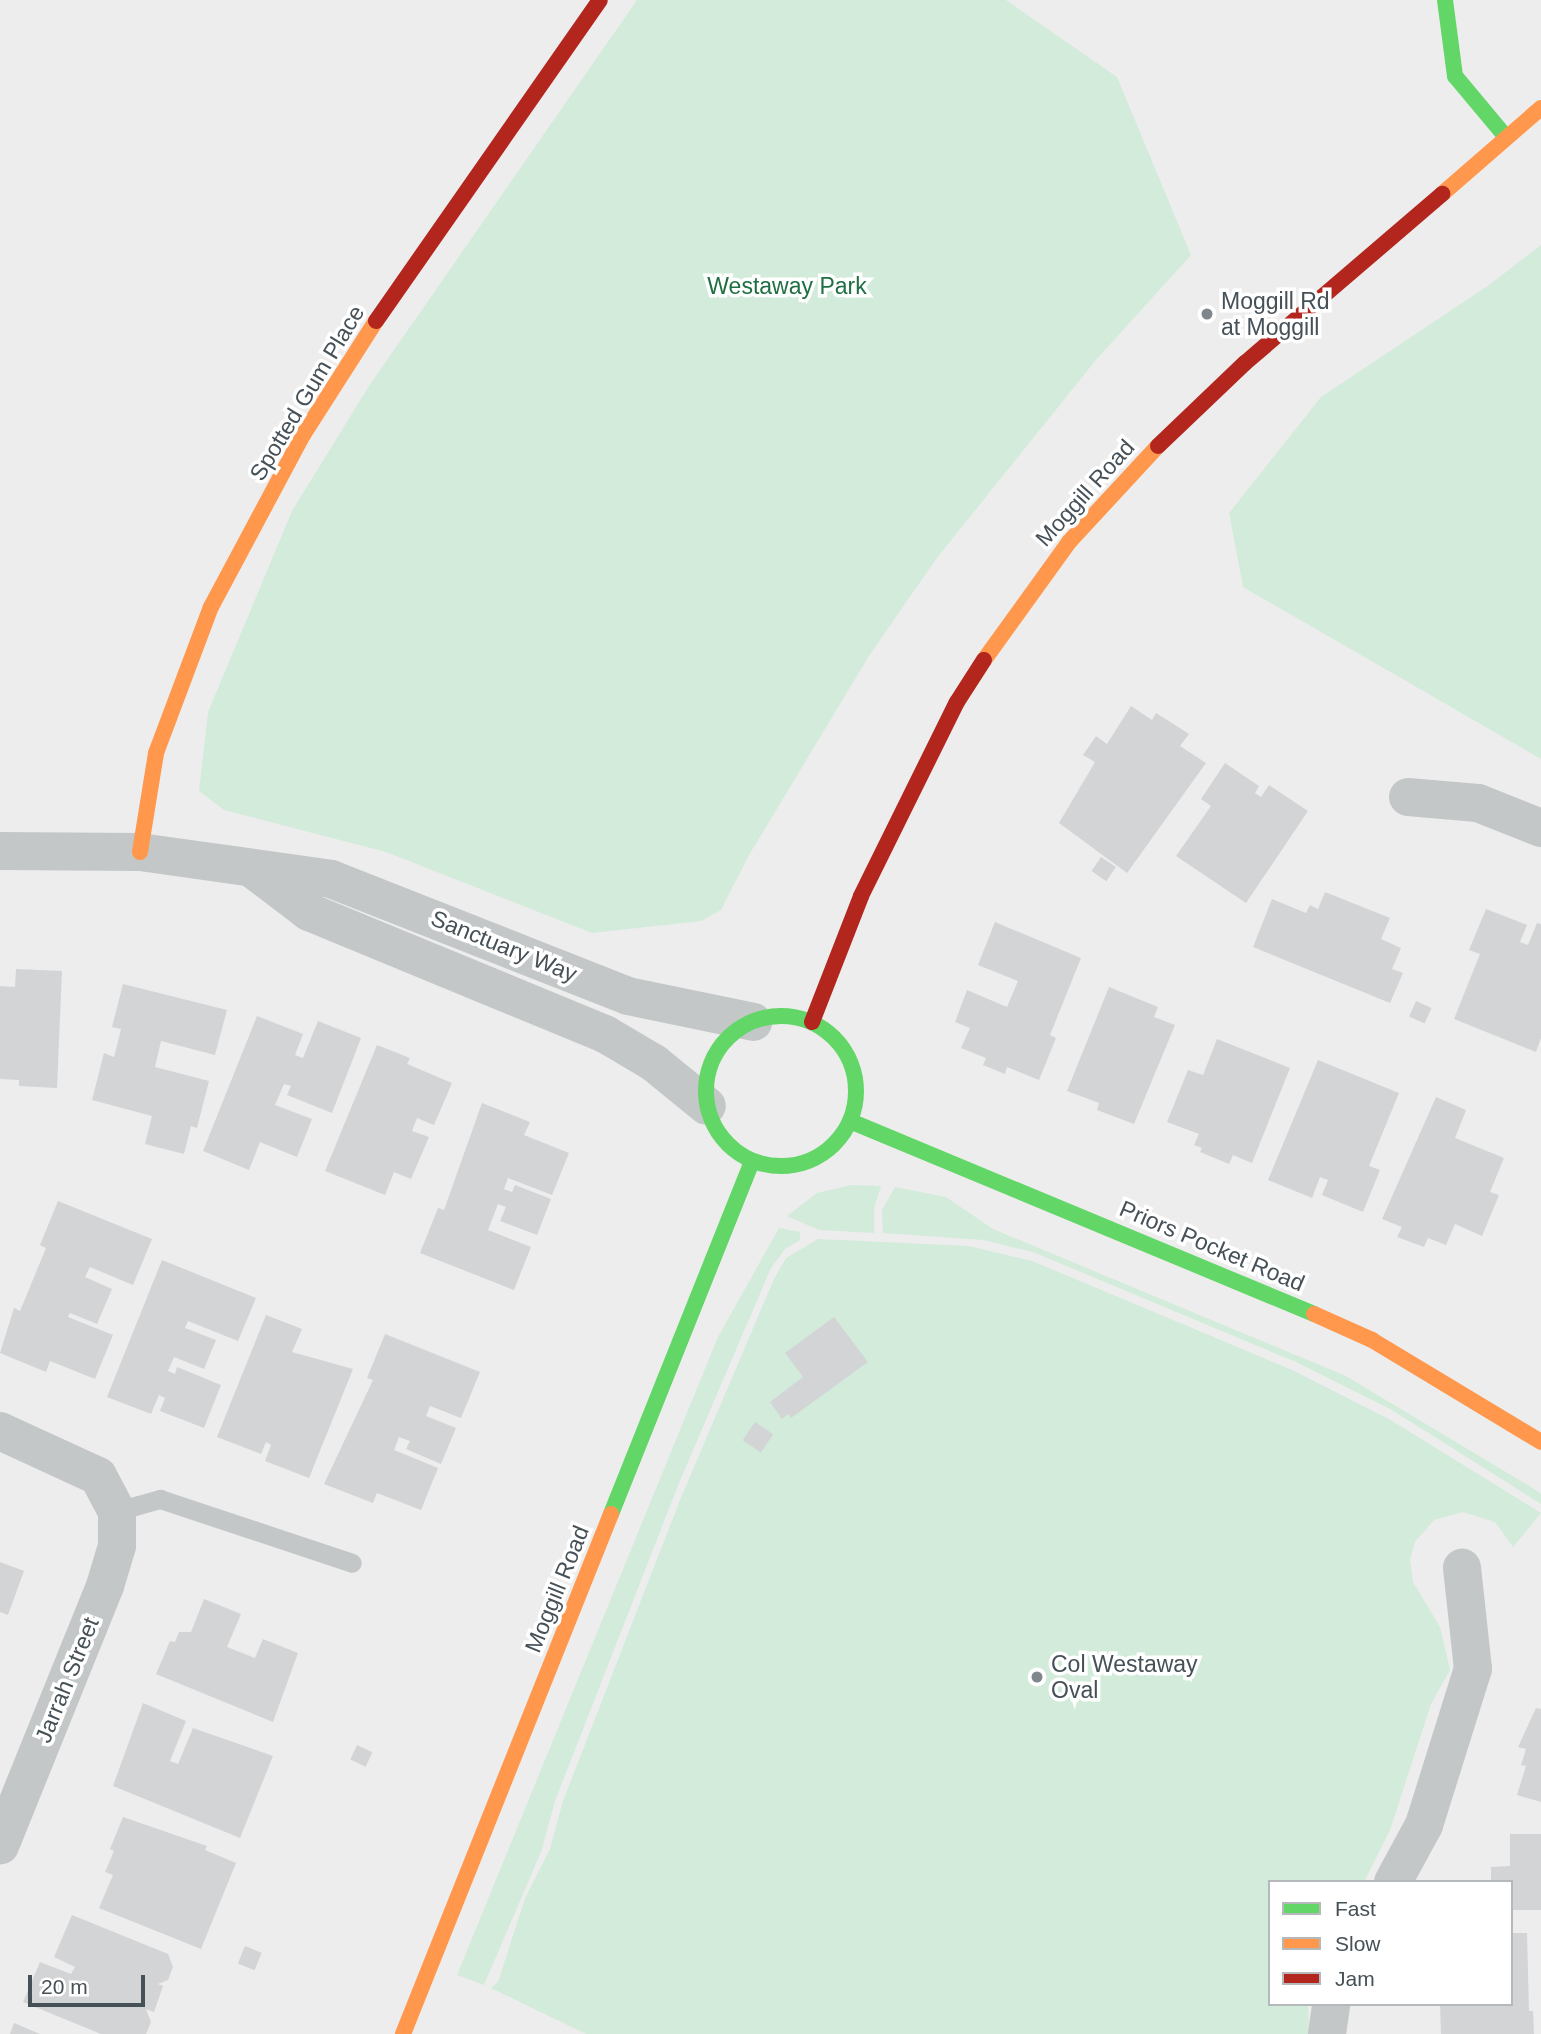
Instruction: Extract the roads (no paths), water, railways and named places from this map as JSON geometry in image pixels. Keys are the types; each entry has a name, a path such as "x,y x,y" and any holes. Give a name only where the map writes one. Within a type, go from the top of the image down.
{"main road":[{"name":"Spotted Gum Place","path":"140,852 156,753 211,607 297,447 382,312 600,0"},
{"path":"1445,0 1455,76 1506,137"},
{"name":"Moggill Road","path":"812,1022 861,896 957,702 1007,624 1069,542 1152,452 1245,363 1541,108"},
{"path":"772,1016 812,1022 846,1053 856,1098 850,1121 838,1141 820,1156 798,1165 775,1166 752,1161 723,1139 707,1106 706,1080 714,1056 730,1035 753,1022 772,1016"},
{"name":"Priors Pocket Road","path":"850,1121 1224,1273 1371,1340 1541,1442"},
{"name":"Moggill Road","path":"403,2034 752,1161"}],"street":[{"path":"1408,797 1478,803 1541,828"},
{"name":"Sanctuary Way","path":"0,851 140,852 255,871 331,879 628,996 753,1022"},
{"name":"Sanctuary Way","path":"255,871 309,912 605,1034 654,1063 707,1106"},
{"name":"Jarrah Street","path":"0,1431 98,1476 117,1511 117,1546 105,1586 0,1846"},
{"path":"1394,1880 1424,1825 1473,1669 1462,1568"},
{"path":"1327,2034 1331,2006"}],"lane":[{"path":"117,1511 160,1499 352,1563"}],"place":[{"name":"Moggill Rd at Moggill","path":"1207,314"},
{"name":"Col Westaway Oval","path":"1037,1677"}],"park label":[{"name":"Westaway Park","path":"787,286"}]}
